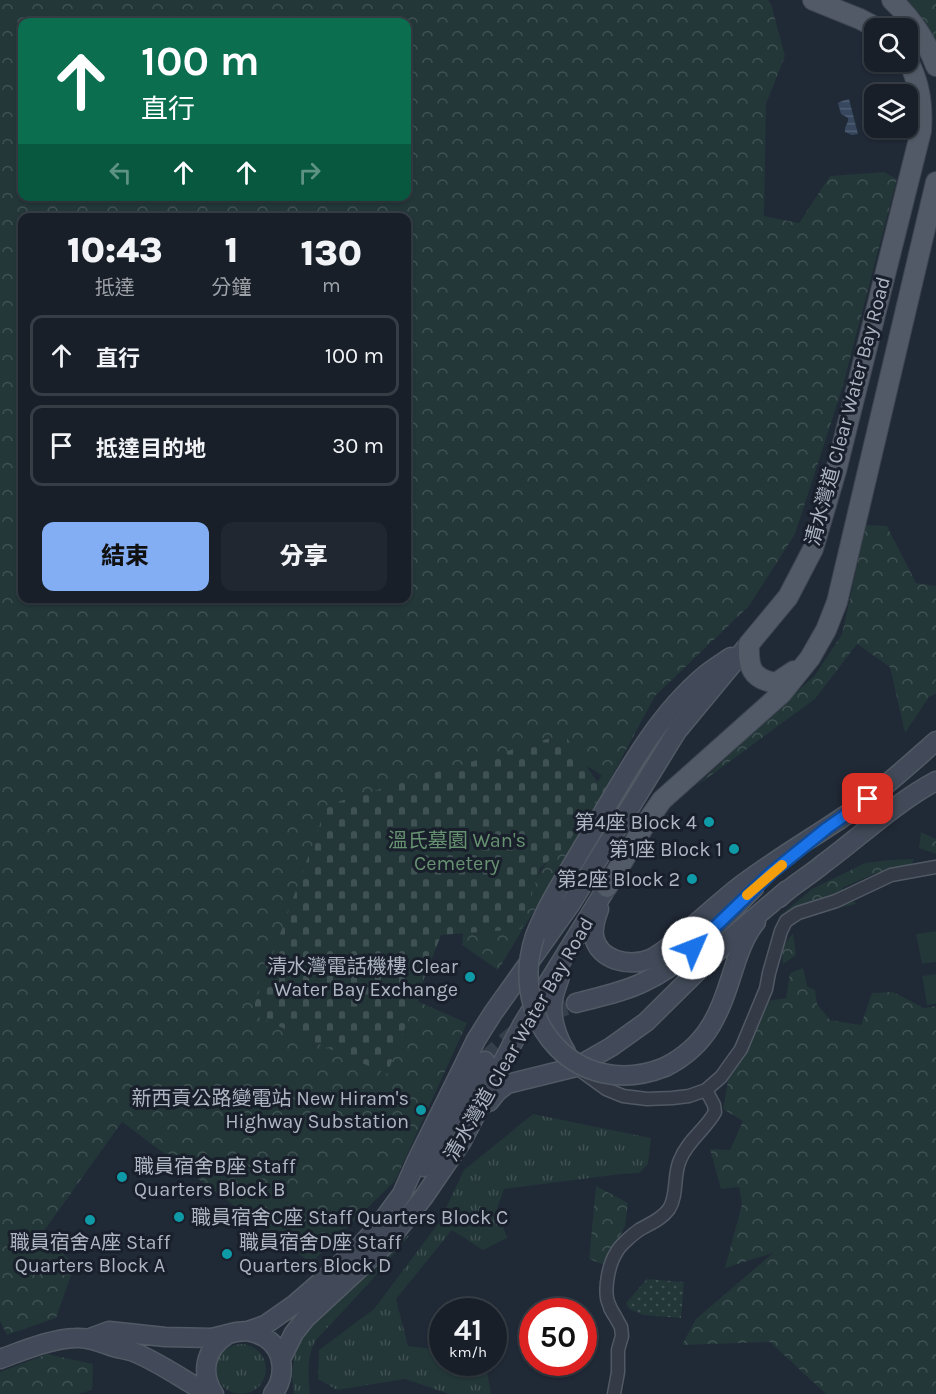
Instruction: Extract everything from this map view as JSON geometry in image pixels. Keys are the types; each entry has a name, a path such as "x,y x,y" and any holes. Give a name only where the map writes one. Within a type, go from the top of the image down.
{"main road":[{"path":"813,0 864,21"},
{"path":"892,0 912,21 936,66"},
{"name":"清水灣道 Clear Water Bay Road","path":"0,1359 38,1345 76,1338 90,1338 109,1331 165,1337 212,1338 265,1325 325,1278 362,1244 402,1194 460,1071 493,1013 570,905 677,731 788,597 813,549 836,471 921,131 920,93 914,72"},
{"name":"清水灣道 Clear Water Bay Road","path":"273,1394 280,1382 281,1365 294,1333 306,1318 387,1243 423,1198 462,1141 522,1025 662,800 782,693 810,658 826,630 837,602 936,182"},
{"path":"749,644 749,663 752,670 755,675 766,681 776,683 794,672 810,658"},
{"path":"749,644 704,676 663,720 627,772 556,893 543,917 531,948 528,983 534,1013 545,1033 558,1048 574,1061 592,1070 636,1075 665,1067 686,1055 708,1032 720,1011 747,935 787,890"},
{"path":"608,887 596,918 594,935 596,941 605,954 617,961 634,963 655,957 766,867 827,828 882,788 936,741"},
{"path":"462,1141 493,1098 507,1084 576,1067 611,1047 646,1022 734,935 787,890 886,814 936,781"},
{"path":"576,1003 627,989 671,966 693,948 758,885 827,828"},
{"path":"567,954 552,1002 559,1041 576,1067"},
{"path":"402,1194 430,1160 466,1090 485,1061"},
{"path":"248,1331 259,1334 271,1342 281,1365"},
{"path":"214,1394 206,1374 207,1358 216,1343 227,1335"},
{"name":"清水灣道 Clear Water Bay Road","path":"90,1338 109,1346 131,1351 208,1394"}],"street":[{"path":"576,1067 606,1089 623,1096 647,1099 672,1098 706,1090 731,1065 745,1041 766,989 781,931 786,921 798,913 836,901 891,876 936,867"},
{"path":"614,1394 618,1372 618,1350 622,1336 621,1327 610,1308 607,1289 614,1255 634,1233 668,1211 673,1202 680,1158 706,1127 715,1112 706,1090"},
{"path":"281,1365 286,1394"}],"green space":[{"path":"0,0 768,0 785,56 766,104 764,216 799,223 830,176 884,172 897,179 842,389 795,534 749,606 655,696 582,832 498,970 462,945 464,922 521,901 555,850 602,775 573,758 413,934 419,1002 467,1023 395,1181 311,1263 122,1122 41,1235 75,1264 56,1318 7,1335 0,1321"},
{"path":"908,0 936,0 936,45"},
{"path":"866,525 887,526 916,583 936,586 936,694 929,697 905,733 890,667 857,644 815,699 695,787 815,675 842,634"},
{"name":"溫氏墓園 Wan's Cemetery","path":"564,734 603,790 565,847 540,868 521,929 441,935 387,1074 251,1014 327,805"},
{"path":"921,832 936,839 936,854 919,848"},
{"path":"914,859 911,865 874,874 842,888 856,904 822,912 821,902 796,909 780,919 781,915 812,889 865,863"},
{"path":"936,931 936,962 922,964 916,934"},
{"path":"793,933 796,955 783,964 782,947"},
{"path":"803,968 807,986 815,990 817,1004 830,1020 861,1025 872,993 893,992 924,1008 936,1006 936,1394 826,1394 770,1342 682,1345 696,1319 773,1253 725,1268 742,1204 739,1187 721,1189 710,1149 730,1150 743,1121 723,1109 729,1075 744,1055 768,1001 786,998 790,973"},
{"path":"936,974 936,1004 927,1005 922,976"},
{"path":"533,1114 651,1138 648,1164 639,1173 504,1189 497,1209 507,1238 483,1250 452,1230 396,1299 408,1346 429,1348 429,1376 488,1376 491,1394 449,1394 405,1379 337,1390 318,1379 319,1350 374,1309 440,1221 464,1170"},
{"path":"596,1186 628,1203 625,1226 605,1265 589,1259"},
{"path":"414,1230 316,1340 309,1359 310,1394 294,1394 292,1377 295,1348 305,1327"},
{"path":"647,1279 684,1282 681,1318 643,1315 629,1309 626,1303"},
{"path":"241,1344 259,1351 266,1369 259,1387 241,1394 223,1387 216,1369 223,1351"},
{"path":"47,1354 93,1364 92,1390 78,1394 0,1394 0,1372"}],"water":[{"path":"849,99 858,134 852,135 845,132 848,118 841,114 838,103"}],"tunnel":[{"path":"485,1061 516,1033 538,1019 576,1003"}],"slow traffic":[{"path":"747,895 782,865"}],"place":[{"name":"第4座 Block 4","path":"709,822"},
{"name":"第1座 Block 1","path":"734,849"},
{"name":"第2座 Block 2","path":"692,879"},
{"name":"清水灣電話機樓 Clear Water Bay Exchange","path":"470,977"},
{"name":"新西貢公路變電站 New Hiram's Highway Substation","path":"421,1110"},
{"name":"職員宿舍B座 Staff Quarters Block B","path":"122,1177"},
{"name":"職員宿舍C座 Staff Quarters Block C","path":"179,1217"},
{"name":"職員宿舍A座 Staff Quarters Block A","path":"90,1220"},
{"name":"職員宿舍D座 Staff Quarters Block D","path":"227,1254"}],"route":[{"path":"693,948 771,873 827,828 868,799"}]}
